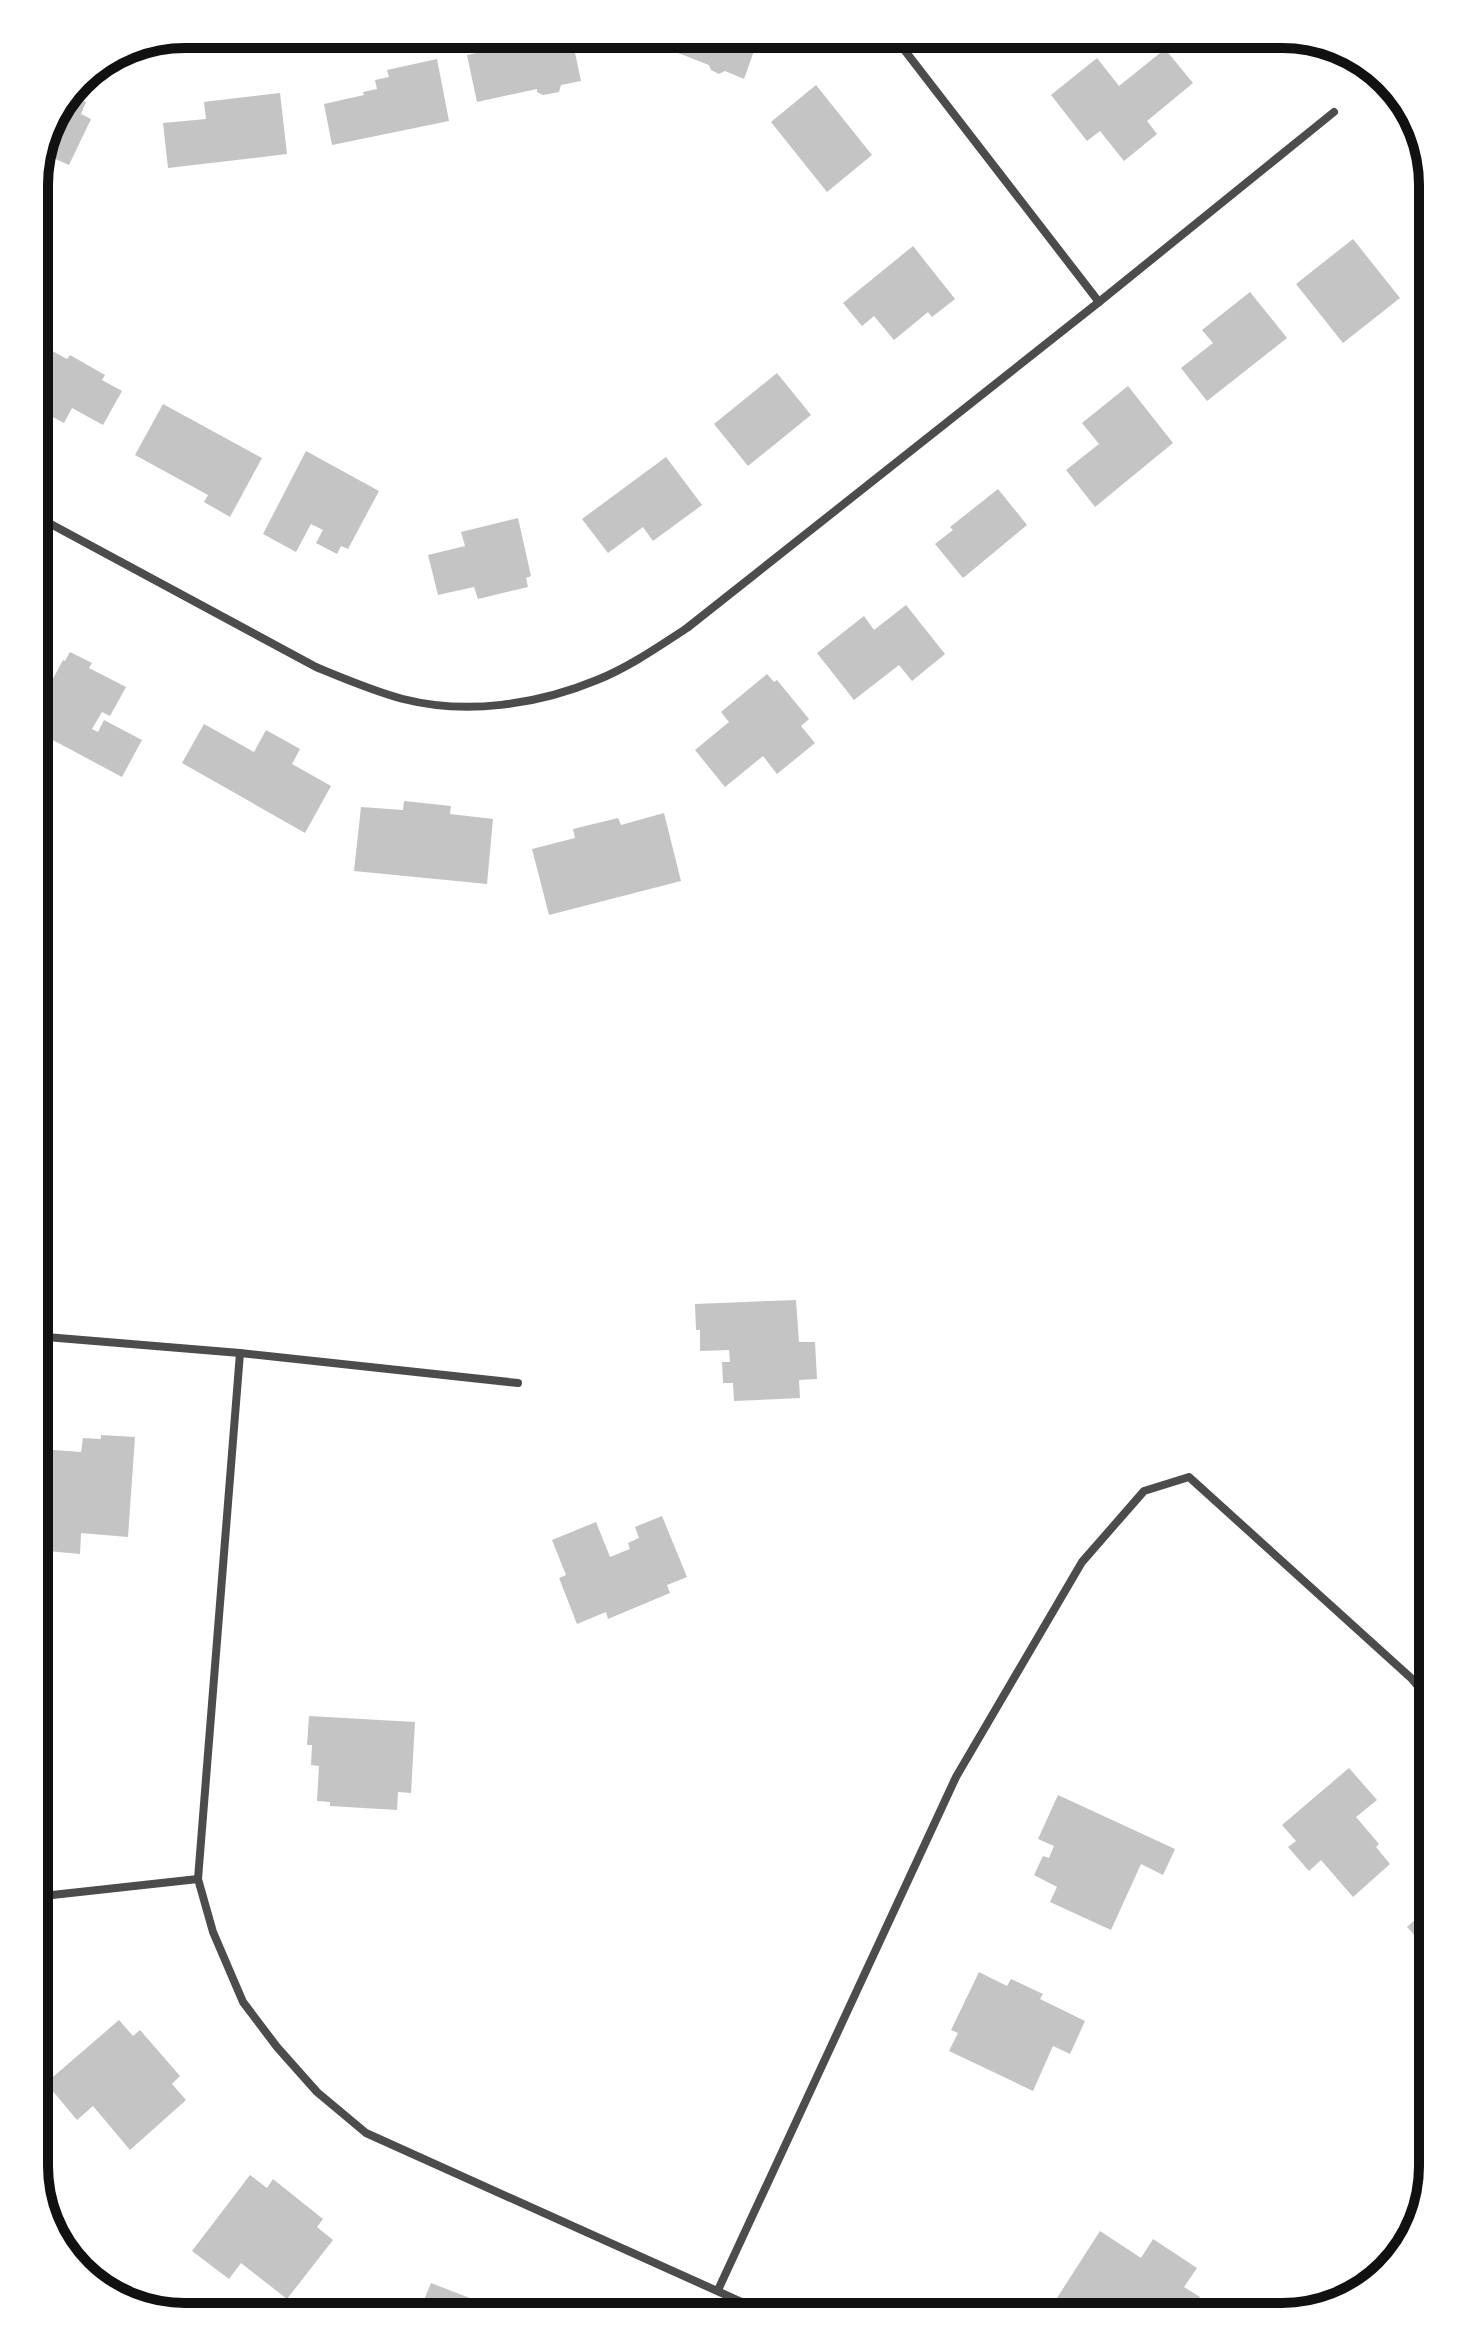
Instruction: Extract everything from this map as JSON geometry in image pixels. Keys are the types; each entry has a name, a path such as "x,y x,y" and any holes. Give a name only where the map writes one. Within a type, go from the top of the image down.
{"street":[{"path":"903,48 1099,302"},
{"path":"48,523 316,667 361,686 406,699 453,706 501,705 550,696 597,680 643,657 687,628 1334,112"},
{"path":"48,1337 240,1353 518,1383"},
{"path":"240,1353 198,1879 213,1932 243,2002 317,2092 366,2133 745,2303"},
{"path":"718,2290 956,1777 1082,1562 1144,1491 1189,1477 1419,1687"},
{"path":"48,1895 198,1879"}],"building":[{"path":"500,48 574,48 581,81 561,85 559,92 543,95 537,89 477,102 467,55"},
{"path":"665,48 755,48 744,79 725,71 719,74 709,65"},
{"path":"1165,49 1193,83 1147,121 1157,134 1124,161 1100,131 1087,141 1051,95 1097,58 1119,86"},
{"path":"437,59 449,121 332,145 324,104 377,89 375,80 389,77 387,70"},
{"path":"816,85 872,155 827,192 771,122"},
{"path":"280,93 287,154 168,168 163,123 206,119 204,102"},
{"path":"79,99 86,102 81,114 91,119 69,165 52,157 62,124"},
{"path":"1353,239 1400,298 1343,343 1296,284"},
{"path":"913,246 955,299 932,317 928,312 894,340 874,316 862,326 843,303"},
{"path":"1250,292 1287,338 1207,401 1181,368 1213,343 1202,330"},
{"path":"48,349 67,359 70,355 105,375 102,380 122,391 103,425 72,408 64,423 48,414"},
{"path":"777,373 811,415 748,466 714,424"},
{"path":"1128,386 1173,443 1095,507 1066,470 1099,444 1082,423"},
{"path":"163,404 262,458 230,517 204,502 208,495 135,455"},
{"path":"306,451 379,491 348,549 341,546 337,554 316,543 323,530 311,524 296,552 263,534"},
{"path":"666,457 702,505 653,541 643,527 608,553 582,519"},
{"path":"998,489 1027,525 963,578 935,544 953,530 950,527"},
{"path":"518,518 531,576 526,578 528,587 478,599 474,587 438,595 428,555 465,546 461,532"},
{"path":"906,605 945,654 912,681 899,665 854,700 817,653 864,616 874,630"},
{"path":"70,652 92,663 89,668 126,687 110,716 102,712 92,729 98,732 104,720 142,740 122,777 48,737 48,688"},
{"path":"767,674 774,682 777,680 809,719 801,726 815,743 777,774 763,756 725,787 695,750 729,722 721,712"},
{"path":"204,724 254,752 266,730 300,749 292,764 331,786 305,833 182,763"},
{"path":"404,801 451,806 450,814 493,819 487,884 354,871 361,807 403,810"},
{"path":"664,813 681,881 549,915 532,849 575,838 573,829 618,818 621,825"},
{"path":"796,1300 799,1342 815,1342 817,1379 799,1380 800,1398 734,1401 733,1383 723,1383 722,1362 730,1362 729,1350 700,1351 695,1304"},
{"path":"101,1435 135,1437 128,1537 81,1533 80,1554 48,1551 48,1445 53,1446 53,1450 81,1452 83,1438 101,1439"},
{"path":"662,1516 687,1577 667,1585 670,1593 608,1619 606,1612 577,1624 559,1578 566,1575 552,1540 596,1522 610,1557 630,1549 628,1543 639,1538 635,1527"},
{"path":"309,1716 415,1722 411,1793 398,1792 397,1810 330,1806 330,1802 317,1801 319,1766 311,1765 312,1745 307,1745"},
{"path":"1349,1768 1377,1800 1356,1817 1379,1844 1376,1847 1390,1864 1353,1897 1321,1860 1309,1871 1288,1847 1296,1841 1282,1825"},
{"path":"1058,1795 1175,1849 1163,1875 1141,1864 1111,1930 1050,1902 1057,1887 1034,1875 1043,1856 1049,1858 1054,1846 1038,1839"},
{"path":"1419,1916 1419,1940 1407,1927"},
{"path":"979,1972 1007,1986 1011,1979 1043,1994 1040,1999 1085,2021 1070,2054 1053,2046 1033,2091 949,2051 958,2033 951,2030"},
{"path":"119,2020 133,2036 140,2030 180,2076 172,2084 186,2100 130,2150 93,2106 77,2120 48,2085 48,2081"},
{"path":"250,2175 267,2188 273,2179 323,2219 317,2227 333,2240 287,2299 241,2263 229,2279 192,2251"},
{"path":"1100,2231 1141,2258 1153,2239 1197,2268 1184,2287 1200,2297 1196,2303 1054,2303"},
{"path":"431,2283 475,2300 474,2303 423,2303"}]}
